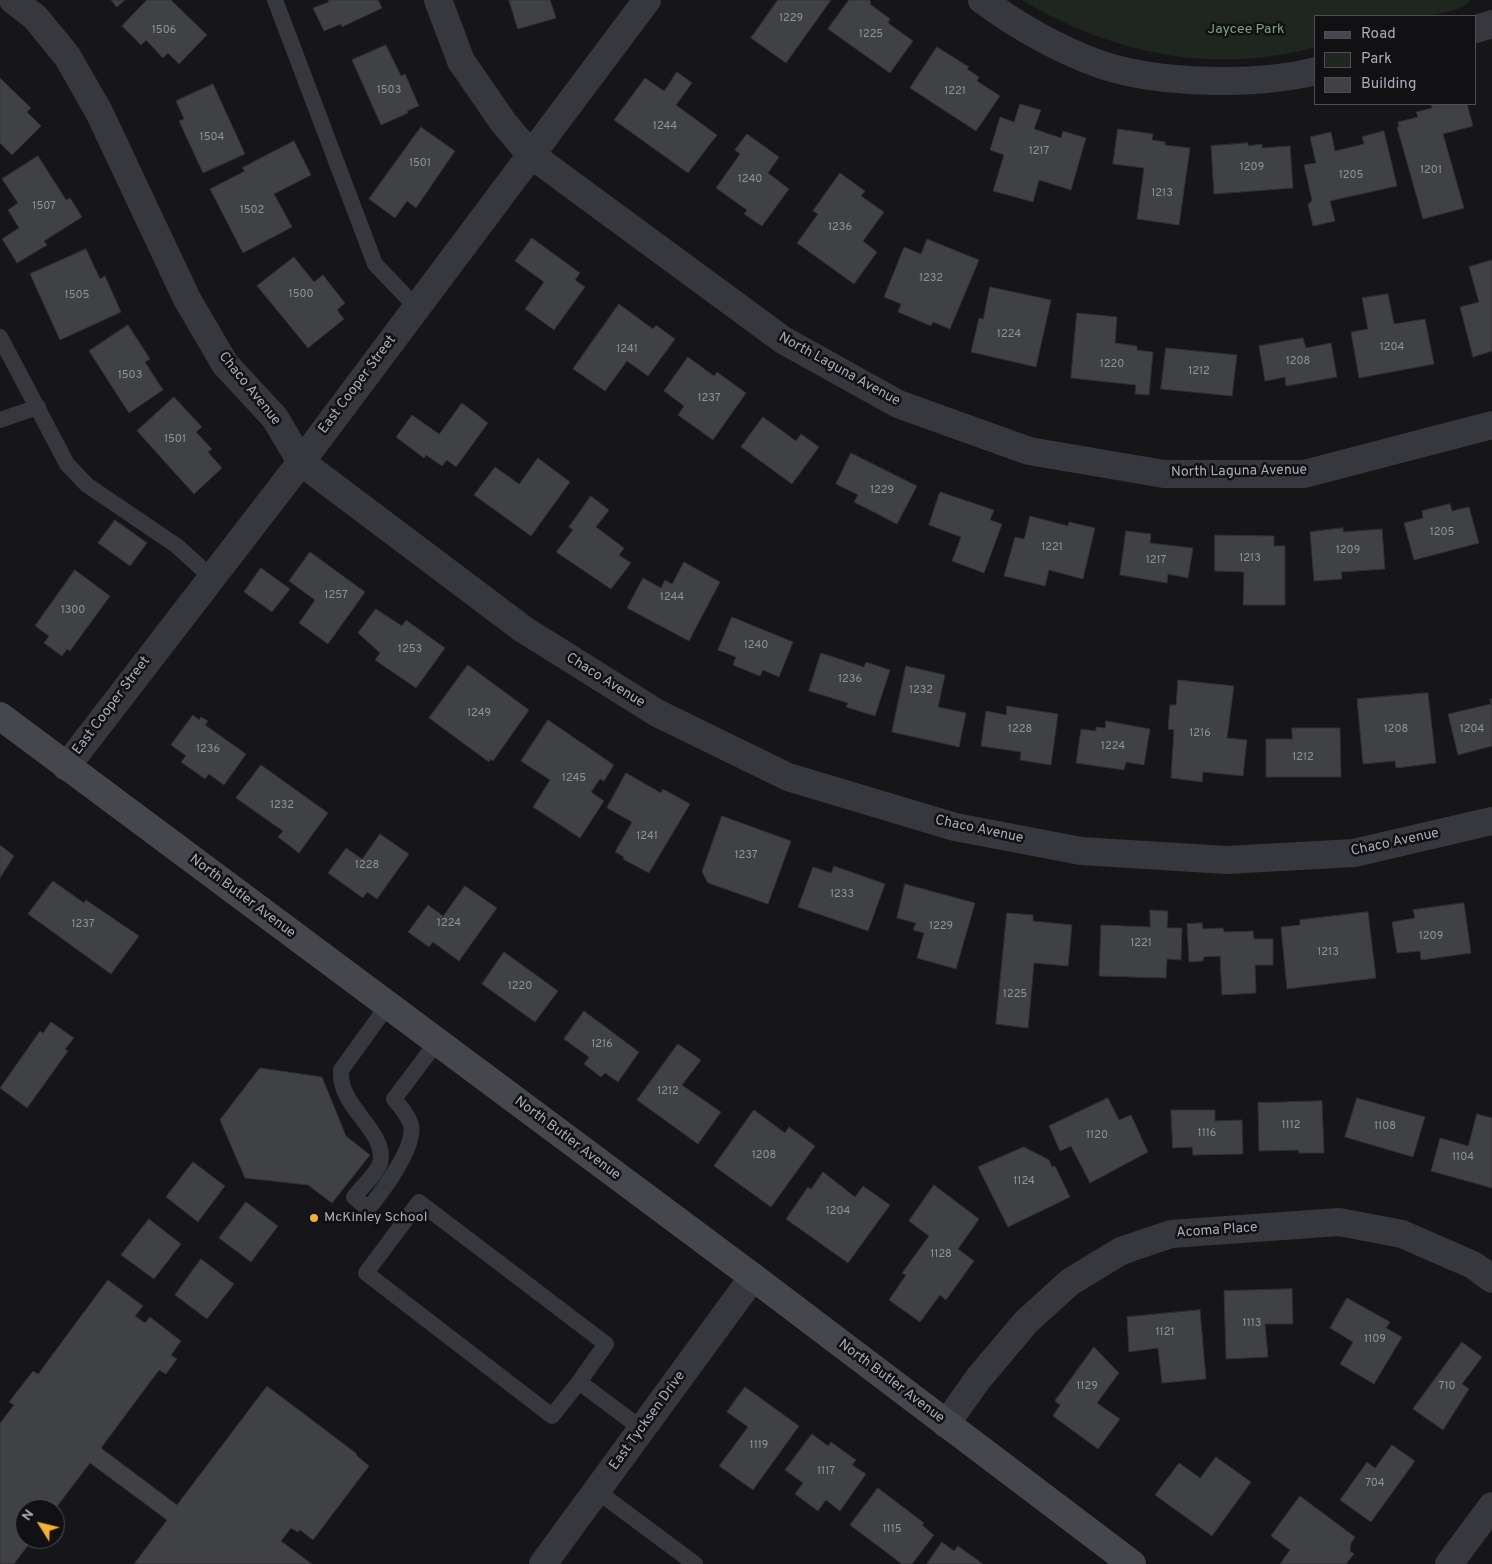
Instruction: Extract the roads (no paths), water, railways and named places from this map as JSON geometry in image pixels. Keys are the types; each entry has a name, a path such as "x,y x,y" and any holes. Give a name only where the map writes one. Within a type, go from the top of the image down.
{"main road":[{"name":"North Butler Avenue","path":"0,716 66,767 754,1277 1132,1564"}],"street":[{"name":"Chaco Avenue","path":"13,0 35,17 67,56 99,112 192,307 225,364 275,418 301,462 523,629 657,713 788,777 946,825 1081,851 1226,860 1354,853 1492,821"},
{"name":"North Laguna Avenue","path":"438,0 461,60 503,122 530,154 783,340 898,404 1029,451 1164,474 1304,474 1492,425"},
{"name":"East Cooper Street","path":"66,767 301,462 647,0"},
{"path":"982,0 1009,19 1054,45 1103,65 1126,70 1199,81 1268,79 1314,71"},
{"path":"1477,29 1492,24"},
{"name":"Acoma Place","path":"946,1424 978,1379 1026,1322 1070,1282 1121,1251 1171,1234 1339,1222 1402,1234 1473,1265 1492,1279"},
{"name":"East Tycksen Drive","path":"543,1564 754,1277"},
{"path":"1449,1564 1492,1506"}],"lane":[{"path":"276,0 375,264 416,307"},
{"path":"0,337 67,464 87,484 177,546 211,577"},
{"path":"0,420 38,407"},
{"path":"388,1005 341,1070 340,1081 346,1098 380,1144 380,1164 354,1198 368,1209 384,1189 407,1145 411,1127 405,1112 394,1099 436,1042"},
{"path":"419,1202 606,1344 578,1382 552,1416 366,1273 419,1202"},
{"path":"578,1382 642,1429"},
{"path":"597,1491 695,1564"}],"place":[{"name":"McKinley School","path":"314,1218"}],"park label":[{"name":"Jaycee Park","path":"1246,30"}]}
